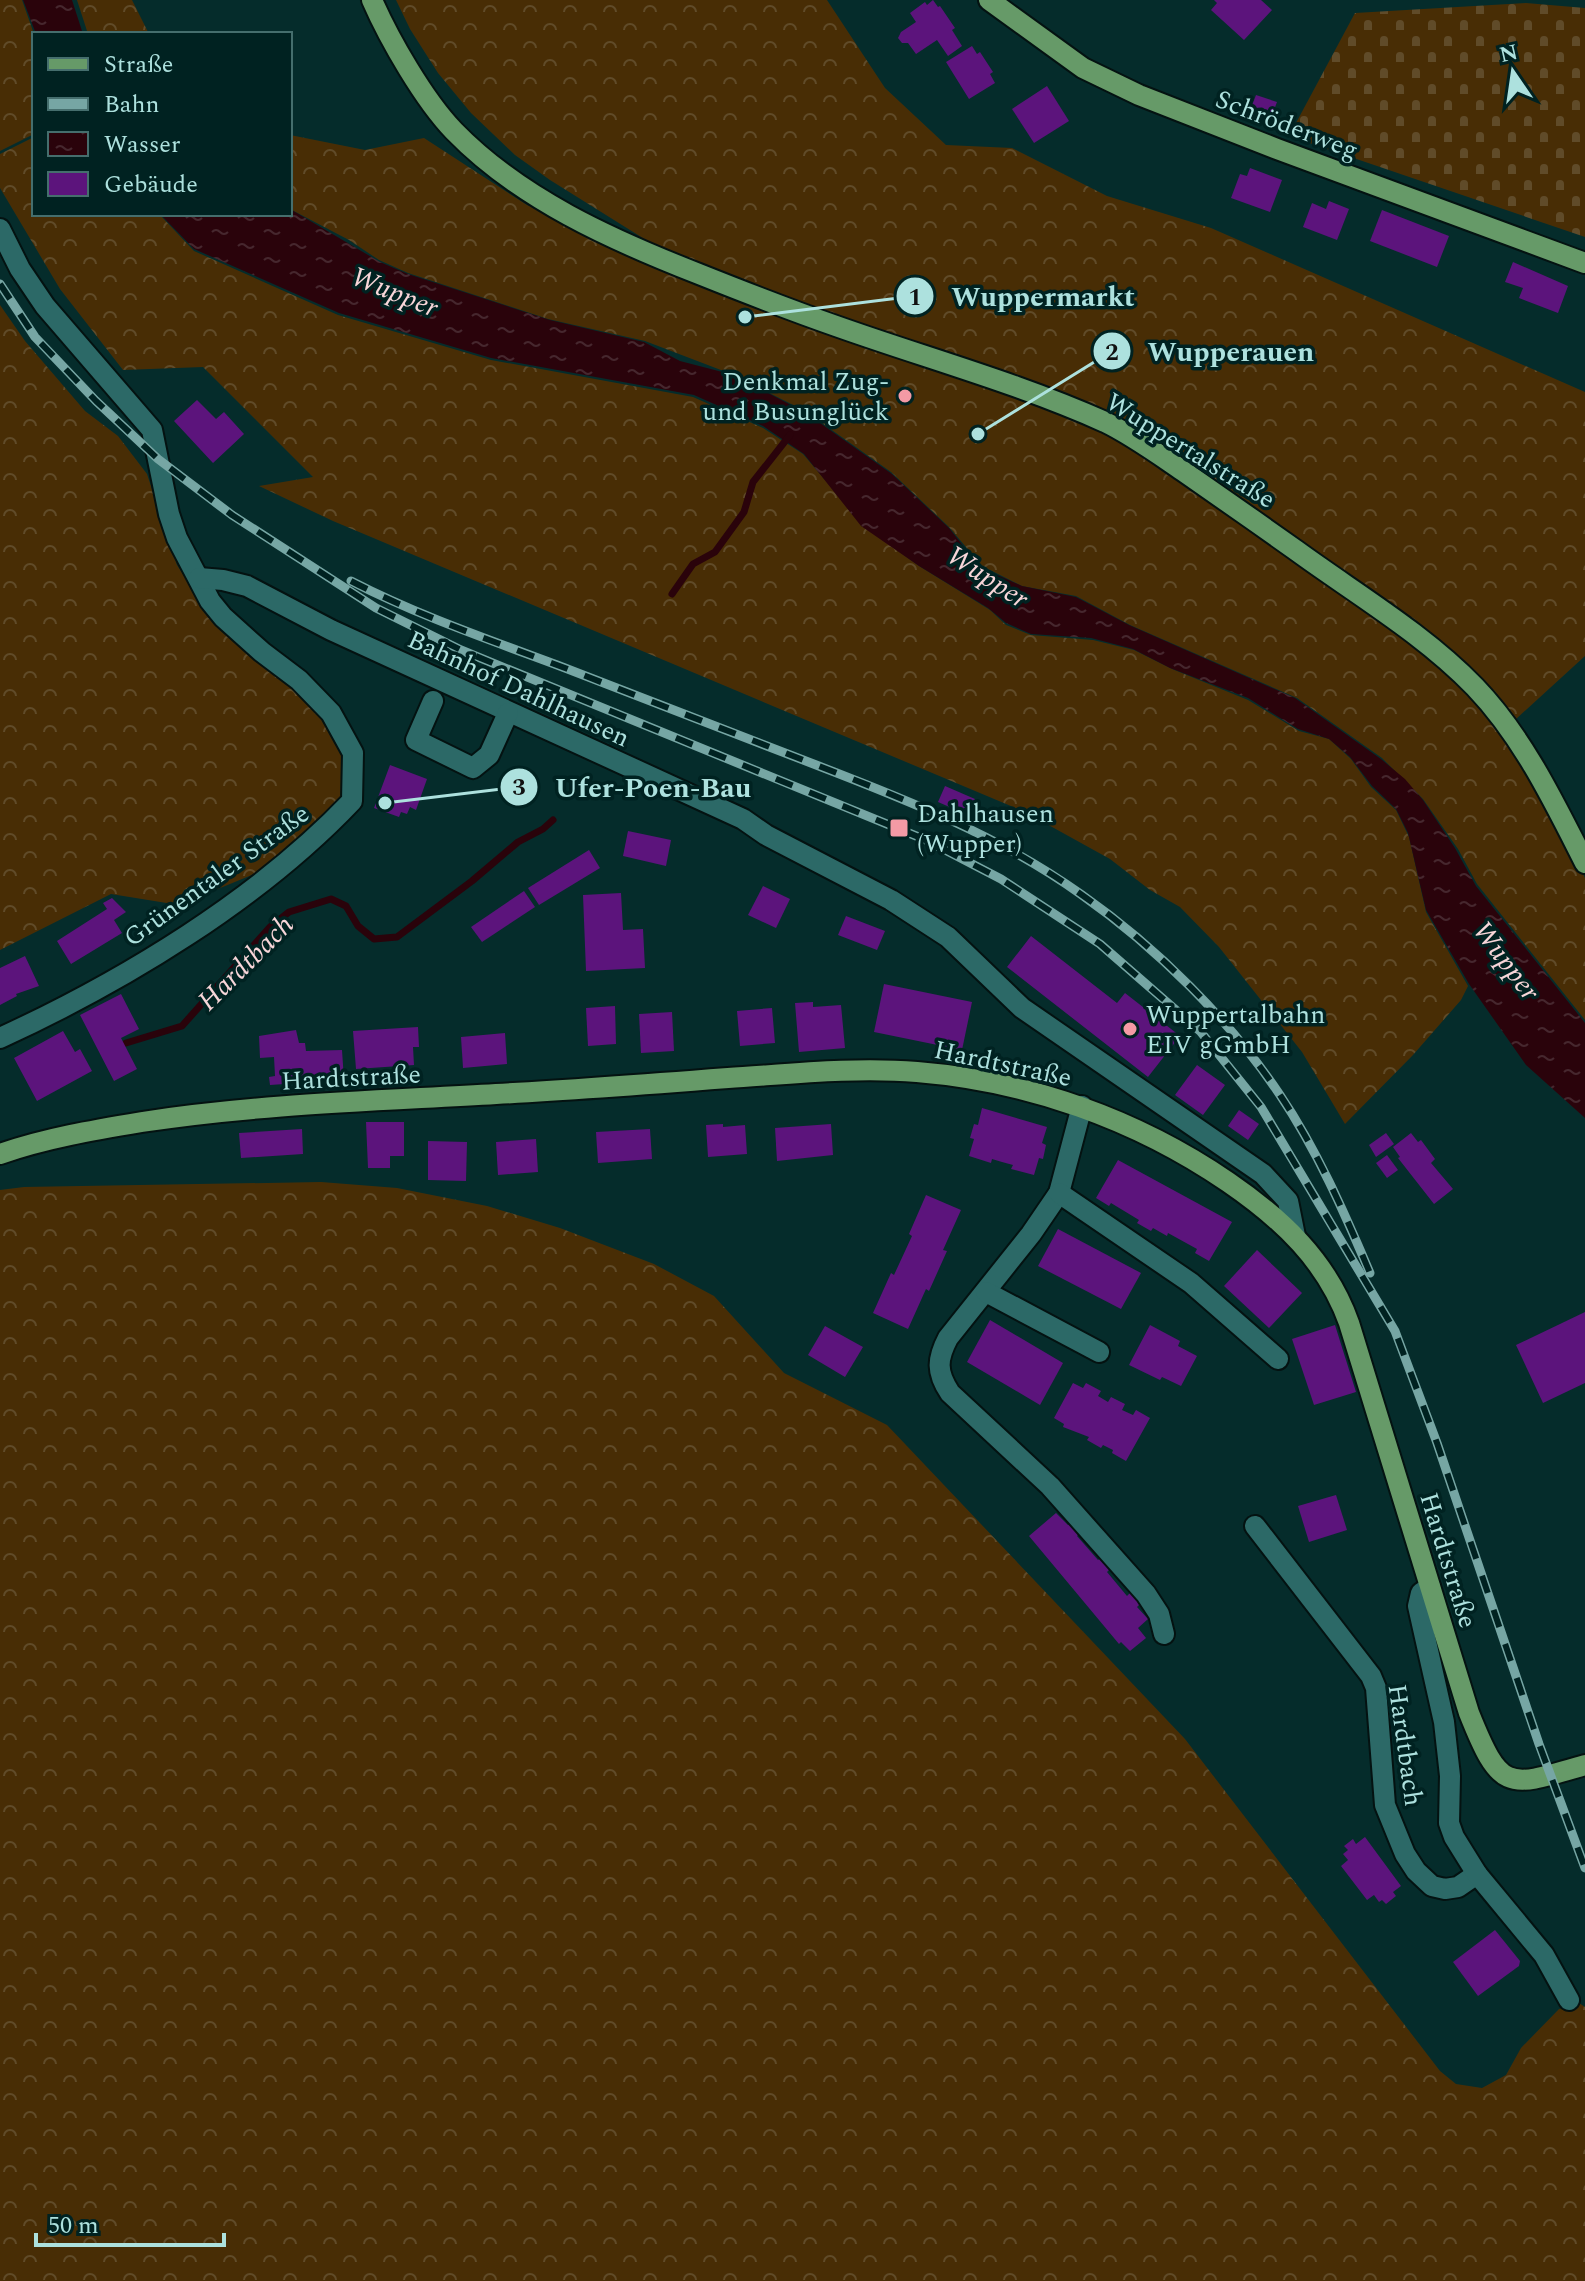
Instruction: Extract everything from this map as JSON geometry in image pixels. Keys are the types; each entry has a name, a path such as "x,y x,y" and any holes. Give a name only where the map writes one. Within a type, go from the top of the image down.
{"main road":[{"name":"Wuppertalstraße","path":"372,0 393,43 453,130 543,200 599,231 660,259 836,326 1049,398 1110,425 1262,525 1424,643 1475,687 1508,728 1549,792 1585,863"},
{"name":"Schröderweg","path":"989,0 1083,68 1139,95 1585,263"},
{"name":"Hardtstraße","path":"0,1154 89,1131 229,1111 808,1072 878,1071 953,1076 1082,1106 1211,1170 1295,1236 1319,1264 1340,1299 1469,1713 1493,1764 1507,1777 1519,1781 1585,1765"}],"street":[{"name":"Grünentaler Straße","path":"0,229 20,269 45,306 152,430 177,538 210,601 223,617 299,680 331,713 353,753 352,801 322,832 174,942 54,1013 0,1038"},
{"name":"Bahnhof Dahlhausen","path":"199,578 247,586 331,630 743,819 766,835 891,900 948,937 1022,1008 1263,1174 1288,1201 1295,1236"},
{"path":"433,701 416,740 473,768 489,755 508,713"},
{"path":"1082,1106 1059,1193 948,1338 937,1367 941,1379 961,1405 1050,1486 1146,1594 1159,1614 1164,1634"},
{"path":"1059,1193 1191,1283 1278,1359"},
{"path":"986,1292 1099,1352"},
{"name":"Hardtbach","path":"1255,1526 1371,1676 1376,1688 1385,1805 1405,1854 1416,1871 1432,1886 1445,1889 1458,1887 1477,1874 1449,1823 1450,1776 1444,1722 1418,1606 1421,1593 1430,1587"},
{"path":"1477,1874 1544,1955 1569,2000"}],"green space":[{"path":"0,0 22,0 33,32 32,135 0,151"},
{"path":"77,0 132,0 148,32 87,32"},
{"path":"396,0 827,0 885,88 946,145 1012,148 1107,196 1211,228 1585,392 1585,656 1516,719 1432,640 1164,452 662,250 515,155 471,113 438,73"},
{"path":"1526,3 1585,8 1585,237 1289,136 1355,13"},
{"path":"292,135 365,150 424,138 527,205 599,238 1107,428 1437,654 1502,730 1541,789 1585,878 1585,1020 1477,884 1458,849 1423,799 1382,758 1297,698 1130,625 1076,596 1022,586 982,566 949,527 891,472 805,411 734,375 645,341 548,319 408,273 379,260 349,240 292,210"},
{"path":"32,138 32,216 161,216 194,251 338,315 491,360 693,397 763,428 803,454 864,526 919,566 990,610 1006,625 1031,635 1093,640 1134,650 1248,700 1299,731 1329,739 1396,810 1409,837 1426,912 1468,986 1461,1000 1413,1055 1345,1124 1302,1052 1219,947 1180,907 1150,890 1110,859 1025,812 333,521 259,486 313,477 203,367 123,370 60,289 0,188 0,154"},
{"path":"0,305 25,341 85,411 118,436 147,474 177,565 215,624 247,654 297,683 350,754 348,801 269,868 179,905 111,894 0,950"},
{"path":"321,1182 397,1188 487,1206 560,1228 654,1264 714,1296 784,1373 887,1425 1185,1739 1440,2071 1456,2084 1482,2088 1506,2075 1521,2048 1559,2009 1579,2003 1585,2007 1585,2281 0,2281 0,1190 24,1187"}],"water":[{"path":"23,0 72,0 82,32 35,32"},
{"name":"Wupper","path":"292,210 380,262 408,274 550,320 644,342 680,361 734,375 806,413 892,474 949,528 980,567 1022,586 1076,597 1129,625 1295,698 1405,779 1455,848 1476,886 1585,1023 1585,1118 1526,1065 1469,984 1426,910 1408,833 1396,809 1372,786 1350,757 1329,739 1298,729 1248,698 1170,668 1133,649 1091,638 1031,634 1006,623 988,608 861,526 804,454 763,426 694,395 491,358 339,313 194,249 162,216 292,216"}],"building":[{"path":"933,0 955,28 952,30 962,46 948,56 937,40 916,54 908,43 902,43 898,38 901,32 916,22 910,13"},
{"path":"1214,0 1261,0 1272,10 1244,40 1211,10 1217,3"},
{"path":"972,46 977,54 980,52 993,72 990,74 995,83 969,99 946,62"},
{"path":"1047,86 1069,121 1034,143 1012,109"},
{"path":"1256,95 1277,102 1270,121 1249,113"},
{"path":"1250,168 1282,180 1270,212 1231,198 1240,174 1247,176"},
{"path":"1329,201 1349,209 1337,240 1303,227 1312,203 1326,209"},
{"path":"1382,210 1449,236 1437,267 1370,241"},
{"path":"1513,262 1568,286 1558,313 1519,298 1523,288 1505,282"},
{"path":"197,400 216,419 224,412 244,434 213,463 174,421"},
{"path":"390,765 427,779 416,810 410,807 407,814 401,812 399,817 374,808"},
{"path":"945,786 975,799 968,815 938,802"},
{"path":"628,831 671,840 666,866 623,856"},
{"path":"589,850 600,868 539,905 528,888"},
{"path":"763,886 790,899 776,928 748,915"},
{"path":"524,891 535,907 482,942 471,927"},
{"path":"621,893 623,930 643,929 645,968 586,971 583,895"},
{"path":"112,898 126,912 114,920 122,933 71,964 57,941 107,909 103,903"},
{"path":"846,916 885,931 877,950 838,935"},
{"path":"1031,936 1117,1003 1125,993 1180,1036 1148,1077 1007,967"},
{"path":"25,956 39,986 16,994 0,1005 0,968"},
{"path":"884,984 972,1002 962,1050 874,1032"},
{"path":"121,994 139,1029 121,1038 137,1069 114,1081 80,1015"},
{"path":"813,1002 813,1007 841,1005 845,1048 799,1052 795,1003"},
{"path":"615,1006 616,1044 588,1046 586,1008"},
{"path":"772,1008 775,1043 740,1046 737,1011"},
{"path":"672,1012 674,1051 641,1053 639,1014"},
{"path":"418,1027 419,1047 413,1047 414,1065 356,1069 353,1031"},
{"path":"296,1030 299,1043 305,1043 306,1051 342,1050 344,1080 270,1085 269,1077 275,1076 274,1057 260,1058 259,1036"},
{"path":"63,1031 75,1052 80,1049 92,1071 37,1101 14,1058"},
{"path":"505,1033 507,1064 463,1068 461,1037"},
{"path":"1197,1065 1225,1085 1203,1115 1175,1095"},
{"path":"982,1108 1047,1127 1042,1143 1046,1145 1043,1159 1039,1158 1034,1175 1011,1169 1013,1165 992,1159 991,1163 969,1156 974,1139 970,1138 974,1124 978,1125"},
{"path":"1239,1110 1259,1124 1248,1140 1228,1126"},
{"path":"366,1122 404,1122 404,1156 390,1156 390,1168 368,1168"},
{"path":"723,1124 723,1127 745,1125 747,1154 708,1157 706,1125"},
{"path":"831,1124 833,1155 777,1161 775,1128"},
{"path":"302,1129 303,1154 241,1158 239,1133"},
{"path":"650,1129 652,1159 598,1163 596,1132"},
{"path":"1386,1133 1394,1144 1376,1157 1369,1145"},
{"path":"1411,1133 1418,1142 1421,1140 1435,1159 1431,1163 1453,1189 1434,1204 1393,1147"},
{"path":"536,1139 538,1172 498,1175 496,1142"},
{"path":"428,1141 467,1142 466,1181 428,1180"},
{"path":"1387,1155 1398,1170 1387,1178 1376,1163"},
{"path":"1118,1160 1232,1222 1209,1261 1195,1253 1197,1249 1168,1233 1167,1236 1153,1228 1151,1231 1111,1203 1109,1206 1096,1198"},
{"path":"926,1195 961,1210 943,1250 947,1251 908,1329 873,1313 912,1236 909,1234"},
{"path":"1058,1229 1141,1273 1121,1309 1038,1266"},
{"path":"1257,1250 1302,1293 1269,1328 1224,1286"},
{"path":"1585,1312 1585,1383 1543,1403 1516,1345"},
{"path":"990,1320 1063,1363 1040,1405 967,1362"},
{"path":"1150,1325 1180,1341 1178,1346 1197,1356 1181,1386 1129,1365"},
{"path":"1335,1325 1356,1392 1314,1405 1292,1339"},
{"path":"825,1326 863,1347 845,1377 808,1355"},
{"path":"1073,1383 1083,1388 1086,1383 1101,1391 1098,1396 1108,1402 1111,1397 1125,1404 1122,1410 1133,1415 1136,1410 1150,1418 1126,1461 1112,1453 1113,1450 1103,1445 1101,1448 1087,1440 1089,1437 1063,1427 1064,1424 1054,1418"},
{"path":"1336,1495 1347,1530 1309,1542 1298,1506"},
{"path":"1056,1513 1068,1525 1072,1522 1081,1532 1077,1536 1098,1560 1102,1557 1111,1568 1107,1572 1127,1596 1131,1592 1141,1603 1137,1607 1148,1619 1138,1628 1146,1638 1130,1651 1121,1642 1119,1644 1029,1536"},
{"path":"1365,1837 1401,1886 1393,1892 1396,1896 1386,1904 1382,1900 1379,1902 1374,1895 1367,1900 1341,1866 1348,1860 1343,1854 1348,1850 1344,1846 1353,1839 1356,1844"},
{"path":"1495,1930 1520,1961 1519,1966 1478,1996 1453,1962"}],"waterway":[{"name":"Hardtbach","path":"672,594 693,564 715,552 744,512 753,482 790,435"},
{"name":"Hardtbach","path":"126,1043 182,1026 270,927 289,912 331,899 346,906 358,926 374,939 397,937 518,842 553,820"}],"railway":[{"path":"0,284 35,337 96,401 158,459 232,515 376,608 461,650 926,840 1001,879 1100,944 1200,1031 1261,1107 1395,1331 1585,1868"},
{"path":"351,581 456,628 750,739 951,820 1018,855 1082,895 1110,915 1190,986 1260,1067 1318,1159 1370,1273"}],"place":[{"name":"Wuppermarkt","path":"745,317"},
{"name":"Denkmal Zug- und Busunglück","path":"905,396"},
{"name":"Wupperauen","path":"978,434"},
{"name":"Ufer-Poen-Bau","path":"385,803"},
{"name":"Dahlhausen (Wupper)","path":"899,828"},
{"name":"Wuppertalbahn EIV gGmbH","path":"1130,1029"}]}
